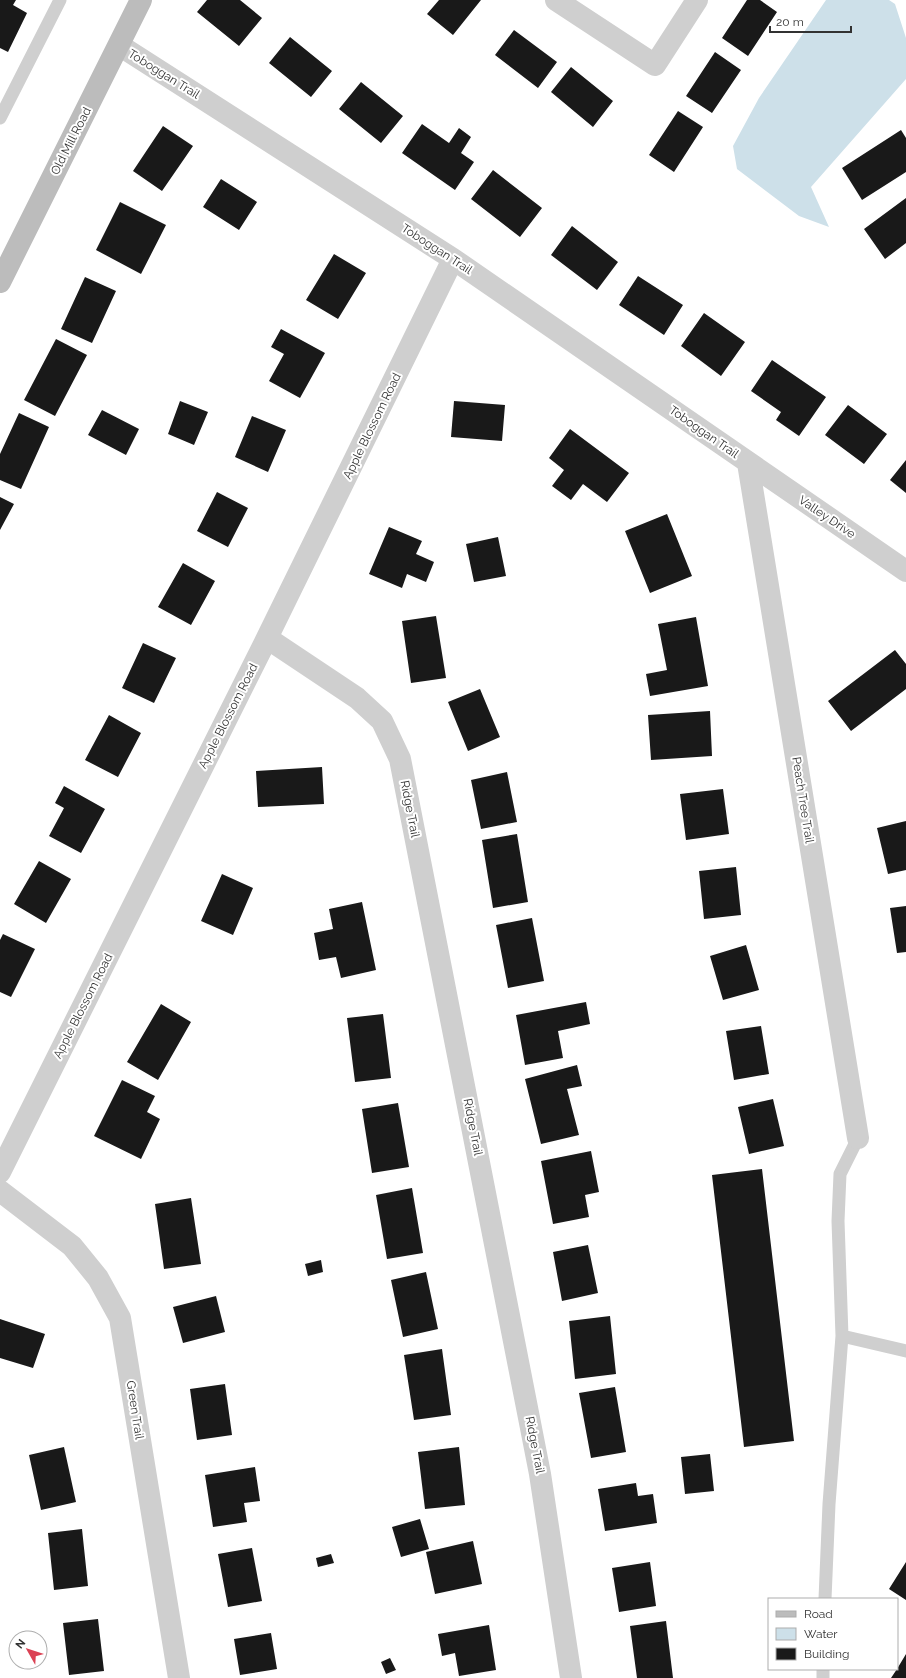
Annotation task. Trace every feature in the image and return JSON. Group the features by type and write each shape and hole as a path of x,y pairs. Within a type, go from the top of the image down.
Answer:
{"street":[{"name":"Old Mill Road","path":"0,282 141,0"},
{"path":"556,0 655,65 697,0"},
{"name":"Toboggan Trail","path":"118,45 453,259 748,463"},
{"name":"Apple Blossom Road","path":"0,1172 267,638 453,259"},
{"name":"Valley Drive","path":"748,463 906,571"},
{"name":"Peach Tree Trail","path":"748,463 858,1138"},
{"name":"Ridge Trail","path":"267,638 357,698 382,721 400,758 540,1474 571,1678"},
{"name":"Green Trail","path":"0,1191 72,1246 98,1278 120,1318 179,1678"}],"lane":[{"path":"0,118 60,0"},
{"path":"825,1598 829,1511 842,1336 838,1221 840,1174 858,1138"},
{"path":"842,1336 906,1351"}],"water":[{"path":"826,0 889,0 895,4 906,38 906,79 811,187 829,227 799,216 737,169 733,146 759,98"}],"building":[{"path":"0,0 16,0 13,5 27,13 8,52 0,48"},
{"path":"207,0 240,0 262,18 239,46 197,12"},
{"path":"439,0 481,0 453,35 427,14"},
{"path":"747,0 760,0 777,12 748,56 722,38"},
{"path":"514,30 557,62 538,88 495,55"},
{"path":"290,37 332,71 311,97 269,63"},
{"path":"715,52 741,70 712,113 686,96"},
{"path":"571,67 613,101 593,127 551,92"},
{"path":"361,82 403,116 381,143 339,109"},
{"path":"678,111 703,127 674,172 649,155"},
{"path":"422,124 449,143 459,128 471,137 461,153 474,162 455,190 402,153"},
{"path":"163,126 193,146 162,191 133,171"},
{"path":"901,130 906,138 906,172 862,200 842,168"},
{"path":"493,170 542,208 520,237 471,199"},
{"path":"221,179 257,202 239,230 203,207"},
{"path":"906,198 906,243 885,259 864,229"},
{"path":"120,202 166,225 141,274 96,250"},
{"path":"572,226 618,262 597,290 551,255"},
{"path":"334,254 366,273 338,319 306,300"},
{"path":"638,276 683,305 664,335 619,305"},
{"path":"85,277 116,291 92,343 61,329"},
{"path":"704,313 745,342 721,376 681,346"},
{"path":"281,329 325,353 300,398 269,381 284,354 271,347"},
{"path":"56,339 87,355 55,416 24,400"},
{"path":"772,360 826,397 799,436 776,420 781,412 751,391"},
{"path":"180,401 208,412 194,445 168,434"},
{"path":"454,401 505,405 502,441 451,437"},
{"path":"848,405 887,434 864,464 825,435"},
{"path":"102,410 139,429 126,455 88,435"},
{"path":"19,413 49,427 21,489 0,480 0,454"},
{"path":"252,416 286,430 268,472 235,457"},
{"path":"570,429 629,473 607,502 583,484 571,500 552,486 564,470 549,458"},
{"path":"906,460 906,493 890,480"},
{"path":"217,492 248,508 228,547 197,531"},
{"path":"0,497 14,504 0,530"},
{"path":"667,514 692,576 650,593 625,531"},
{"path":"389,527 422,541 416,554 434,562 426,582 407,574 402,588 369,574"},
{"path":"498,537 506,576 474,582 466,544"},
{"path":"183,563 215,581 191,625 158,607"},
{"path":"436,616 446,678 411,683 402,621"},
{"path":"696,617 708,686 650,696 646,674 667,670 658,624"},
{"path":"143,643 176,658 154,703 122,688"},
{"path":"895,650 906,664 906,689 851,731 828,701"},
{"path":"480,689 500,737 468,751 448,702"},
{"path":"710,711 712,756 651,760 648,715"},
{"path":"109,715 141,733 118,777 85,760"},
{"path":"322,767 324,804 258,807 256,771"},
{"path":"507,772 517,822 481,829 471,780"},
{"path":"64,786 105,809 81,853 49,836 64,808 55,803"},
{"path":"723,789 729,834 686,840 680,794"},
{"path":"906,821 906,870 888,874 877,828"},
{"path":"517,834 528,902 493,908 482,840"},
{"path":"39,861 71,879 46,923 14,904"},
{"path":"736,867 741,915 704,919 699,871"},
{"path":"222,874 253,888 233,935 201,921"},
{"path":"362,902 376,970 341,978 336,957 319,960 314,933 333,929 329,909"},
{"path":"906,906 906,952 897,953 890,908"},
{"path":"532,918 544,981 508,988 496,925"},
{"path":"3,934 35,949 11,997 0,992 0,940"},
{"path":"746,945 759,990 723,1000 710,956"},
{"path":"586,1002 590,1024 558,1031 563,1058 525,1065 516,1015"},
{"path":"161,1004 191,1022 158,1080 127,1062"},
{"path":"383,1014 391,1078 355,1082 347,1018"},
{"path":"761,1026 769,1074 734,1080 726,1031"},
{"path":"577,1065 582,1086 567,1089 579,1135 541,1144 525,1079"},
{"path":"122,1080 155,1096 147,1112 160,1119 141,1159 94,1136"},
{"path":"773,1099 784,1146 749,1154 738,1107"},
{"path":"398,1103 409,1167 372,1173 362,1109"},
{"path":"591,1151 599,1192 585,1195 589,1217 553,1224 541,1161"},
{"path":"762,1169 794,1441 744,1447 712,1175"},
{"path":"412,1188 423,1253 387,1259 376,1195"},
{"path":"191,1198 201,1264 164,1269 155,1204"},
{"path":"588,1245 598,1293 562,1301 553,1252"},
{"path":"321,1260 323,1272 308,1276 305,1264"},
{"path":"426,1272 438,1329 403,1337 391,1280"},
{"path":"216,1296 225,1332 183,1343 173,1307"},
{"path":"610,1316 616,1374 575,1379 569,1321"},
{"path":"0,1319 45,1334 33,1368 0,1358"},
{"path":"442,1349 451,1415 414,1420 404,1355"},
{"path":"225,1384 232,1435 197,1440 190,1389"},
{"path":"615,1387 626,1452 591,1458 579,1393"},
{"path":"64,1447 76,1502 41,1510 29,1455"},
{"path":"459,1447 465,1505 425,1509 418,1452"},
{"path":"710,1454 714,1491 685,1494 681,1457"},
{"path":"255,1467 260,1501 244,1503 247,1522 213,1527 205,1475"},
{"path":"636,1483 638,1496 653,1494 657,1523 605,1531 598,1489"},
{"path":"420,1519 429,1549 401,1557 392,1527"},
{"path":"82,1529 88,1586 54,1590 48,1533"},
{"path":"473,1541 482,1584 435,1594 426,1552"},
{"path":"252,1548 262,1601 228,1607 218,1554"},
{"path":"331,1554 334,1563 318,1567 316,1558"},
{"path":"650,1562 656,1606 619,1612 612,1568"},
{"path":"906,1562 906,1600 889,1589"},
{"path":"98,1619 104,1671 69,1675 63,1623"},
{"path":"666,1621 673,1678 637,1678 630,1626"},
{"path":"489,1625 496,1670 459,1676 455,1653 442,1656 438,1634"},
{"path":"271,1633 277,1669 240,1675 234,1639"},
{"path":"906,1654 906,1678 891,1678 896,1670 898,1670"},
{"path":"390,1658 396,1670 386,1674 381,1662"}]}
